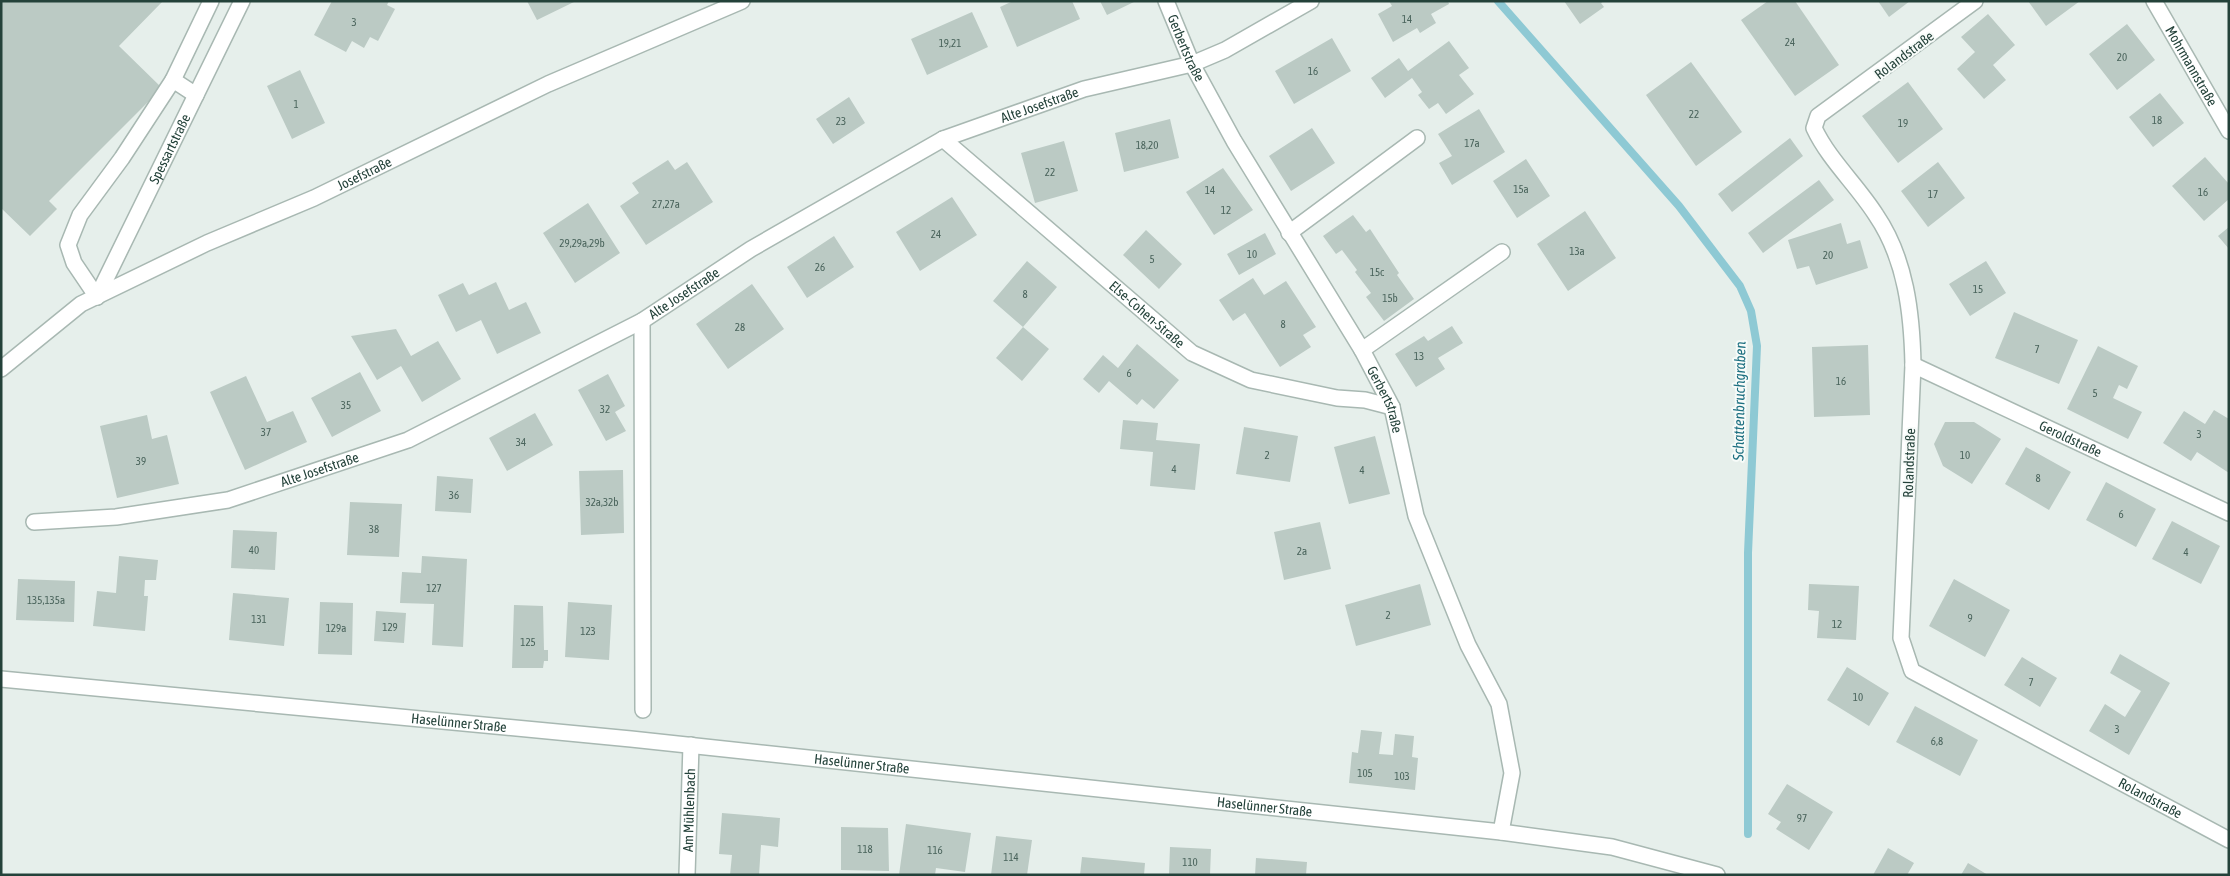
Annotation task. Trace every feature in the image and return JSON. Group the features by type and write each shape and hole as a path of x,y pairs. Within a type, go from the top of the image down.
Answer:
{"street":[{"path":"97,297 74,263 68,245 80,215 122,158 172,80 211,1"},
{"name":"Josefstraße","path":"1,369 81,304 207,243 323,194 707,8 742,1"},
{"name":"Gerbertstraße","path":"1166,1 1192,64 1234,141 1362,350 1392,407 1416,516 1468,645 1499,704 1512,773 1501,832"},
{"name":"Alte Josefstraße","path":"34,522 116,517 228,500 408,440 642,321 751,249 943,139 1084,89 1192,64 1225,50 1311,1"},
{"name":"Rolandstraße","path":"1975,1 1818,116 1814,128 1821,143 1877,215 1898,255 1912,323 1913,365 1901,638 1912,671 2229,840"},
{"name":"Mohrmannstraße","path":"2154,1 2229,131"},
{"name":"Spessartstraße","path":"97,297 196,95 239,2"},
{"path":"172,80 196,95"},
{"path":"1289,233 1417,138"},
{"name":"Else-Cohen-Straße","path":"943,139 1192,353 1251,380 1337,398 1365,400 1392,407"},
{"path":"1362,350 1502,252"},
{"path":"642,321 642,710"},
{"name":"Geroldstraße","path":"1913,365 2229,513"},
{"name":"Haselünner Straße","path":"4,677 692,745 1501,832 1612,847 1717,875"},
{"name":"Am Mühlenbach","path":"687,875 692,745"}],"building":[{"path":"1,1 163,1 119,46 162,88 49,201 57,209 30,236 1,208"},
{"path":"332,1 389,1 387,5 395,9 378,41 370,37 364,48 352,41 346,52 314,35"},
{"path":"527,1 576,1 537,20"},
{"path":"1013,1 1072,1 1080,19 1017,47 1000,7"},
{"path":"1100,1 1136,1 1107,15"},
{"path":"1389,1 1448,1 1449,4 1431,14 1436,23 1420,33 1417,28 1393,42 1378,14 1392,6"},
{"path":"1564,1 1604,1 1601,3 1604,7 1580,24"},
{"path":"1768,1 1795,1 1839,65 1795,96 1741,20"},
{"path":"1878,1 1910,1 1889,17"},
{"path":"2028,1 2080,1 2046,26"},
{"path":"972,12 988,47 927,75 911,39"},
{"path":"1988,14 2015,45 1993,65 2006,80 1984,99 1957,69 1975,52 1961,37"},
{"path":"2127,24 2155,60 2117,90 2089,54"},
{"path":"1332,38 1351,71 1294,104 1275,71"},
{"path":"1449,41 1469,68 1459,75 1474,94 1446,114 1438,103 1429,109 1418,95 1422,92 1412,78 1385,98 1371,78 1399,58 1408,71"},
{"path":"1691,62 1742,132 1696,166 1646,95"},
{"path":"300,70 325,123 292,139 267,86"},
{"path":"1908,82 1943,129 1898,163 1862,116"},
{"path":"2160,93 2184,123 2153,147 2129,117"},
{"path":"849,97 865,123 833,144 816,119"},
{"path":"1479,109 1505,152 1452,185 1439,163 1452,156 1438,134"},
{"path":"1170,119 1179,158 1124,172 1115,133"},
{"path":"1312,128 1335,163 1291,191 1269,156"},
{"path":"1790,138 1803,156 1732,212 1718,194"},
{"path":"1064,141 1078,191 1035,203 1021,153"},
{"path":"2205,157 2229,184 2229,199 2204,221 2172,186"},
{"path":"1526,159 1550,196 1517,218 1493,181"},
{"path":"668,160 675,170 687,162 713,202 646,245 620,206 639,193 632,183"},
{"path":"1938,162 1965,198 1928,227 1901,191"},
{"path":"1223,168 1253,210 1214,235 1186,192"},
{"path":"1819,180 1834,200 1763,253 1748,233"},
{"path":"952,197 977,235 920,271 896,232"},
{"path":"588,203 620,253 575,283 543,233"},
{"path":"1585,211 1616,258 1568,291 1537,244"},
{"path":"1353,215 1366,232 1370,229 1399,273 1397,275 1414,299 1384,321 1366,297 1371,293 1355,272 1357,270 1342,250 1336,254 1323,236"},
{"path":"1841,223 1847,244 1860,240 1868,268 1816,285 1809,266 1797,269 1788,240"},
{"path":"2229,227 2229,249 2218,236"},
{"path":"1146,230 1182,264 1159,289 1123,255"},
{"path":"1265,233 1276,254 1239,275 1227,254"},
{"path":"834,236 854,267 807,298 787,267"},
{"path":"1027,261 1057,287 1023,327 993,301"},
{"path":"1986,261 2006,293 1970,316 1949,284"},
{"path":"1253,278 1264,295 1286,281 1316,327 1303,335 1311,347 1280,367 1245,313 1233,321 1219,300"},
{"path":"496,282 509,310 526,302 541,333 497,354 481,320 456,332 438,295 463,283 469,295"},
{"path":"752,284 784,329 728,369 696,324"},
{"path":"2014,312 2078,340 2059,384 1995,358"},
{"path":"1452,326 1463,343 1438,358 1445,369 1416,387 1395,354 1424,336 1428,341"},
{"path":"1023,327 1049,349 1022,381 996,358"},
{"path":"396,329 411,356 438,341 461,379 422,402 401,366 377,380 351,336"},
{"path":"1137,344 1179,380 1154,409 1142,399 1137,405 1109,381 1099,393 1083,379 1103,355 1118,368"},
{"path":"1868,345 1870,415 1814,417 1812,347"},
{"path":"2098,346 2138,366 2127,389 2119,385 2113,398 2142,412 2128,439 2067,409"},
{"path":"360,372 381,411 332,437 311,398"},
{"path":"608,374 625,406 615,412 626,431 606,441 578,390"},
{"path":"246,376 267,422 293,411 307,442 245,470 210,392"},
{"path":"2214,410 2229,419 2229,473 2197,452 2191,461 2163,443 2184,411 2205,424"},
{"path":"535,413 553,445 507,471 489,438"},
{"path":"147,415 152,439 167,435 179,484 117,498 100,426"},
{"path":"1123,420 1158,423 1156,440 1200,444 1195,490 1150,486 1153,452 1120,449"},
{"path":"1945,422 1974,422 2001,439 1972,484 1943,466 1934,444"},
{"path":"1244,427 1298,436 1290,482 1236,474"},
{"path":"1375,436 1390,494 1349,504 1334,447"},
{"path":"2026,447 2071,472 2049,510 2005,484"},
{"path":"623,470 624,533 581,535 579,471"},
{"path":"437,476 473,479 471,513 435,511"},
{"path":"2106,482 2156,509 2136,547 2086,520"},
{"path":"350,502 402,504 399,557 347,555"},
{"path":"2172,521 2220,546 2201,584 2152,559"},
{"path":"1320,522 1331,569 1284,580 1274,532"},
{"path":"233,530 277,532 275,570 231,568"},
{"path":"119,556 158,560 156,580 145,580 144,596 148,596 145,631 93,626 97,591 116,593"},
{"path":"422,556 467,559 463,647 432,645 434,604 400,603 402,572 421,573"},
{"path":"18,579 75,581 74,622 16,620"},
{"path":"1954,579 2010,610 1985,657 1929,626"},
{"path":"1420,584 1431,625 1356,646 1345,605"},
{"path":"1809,584 1859,586 1856,640 1817,638 1819,611 1808,610"},
{"path":"233,593 289,598 284,646 229,640"},
{"path":"320,602 353,603 352,655 318,654"},
{"path":"568,602 612,605 609,660 565,657"},
{"path":"514,605 543,606 544,650 548,650 548,661 544,661 543,668 512,668"},
{"path":"376,611 406,613 404,643 374,641"},
{"path":"2120,654 2170,683 2129,755 2089,731 2105,704 2125,717 2141,691 2110,673"},
{"path":"2022,657 2057,678 2040,707 2004,685"},
{"path":"1847,667 1889,693 1869,726 1827,700"},
{"path":"1915,706 1978,740 1960,776 1896,742"},
{"path":"1361,730 1382,732 1379,754 1393,755 1395,734 1414,736 1412,757 1418,758 1415,790 1349,783 1352,752 1358,753"},
{"path":"1787,784 1833,812 1809,850 1776,829 1781,822 1768,814"},
{"path":"722,813 780,818 778,847 761,845 759,875 730,875 732,855 719,854"},
{"path":"906,824 971,833 965,872 936,868 935,875 899,875"},
{"path":"841,827 888,828 889,871 841,870"},
{"path":"996,836 1032,840 1027,875 991,875"},
{"path":"1170,847 1211,849 1210,875 1169,875"},
{"path":"1888,848 1914,863 1907,875 1873,875"},
{"path":"1082,857 1145,863 1144,875 1080,875"},
{"path":"1256,858 1307,862 1306,875 1255,875"},
{"path":"1968,863 1988,875 1961,875"}],"waterway":[{"name":"Schattenbruchgraben","path":"1498,1 1679,206 1740,286 1751,311 1757,346 1748,553 1748,834"}]}
